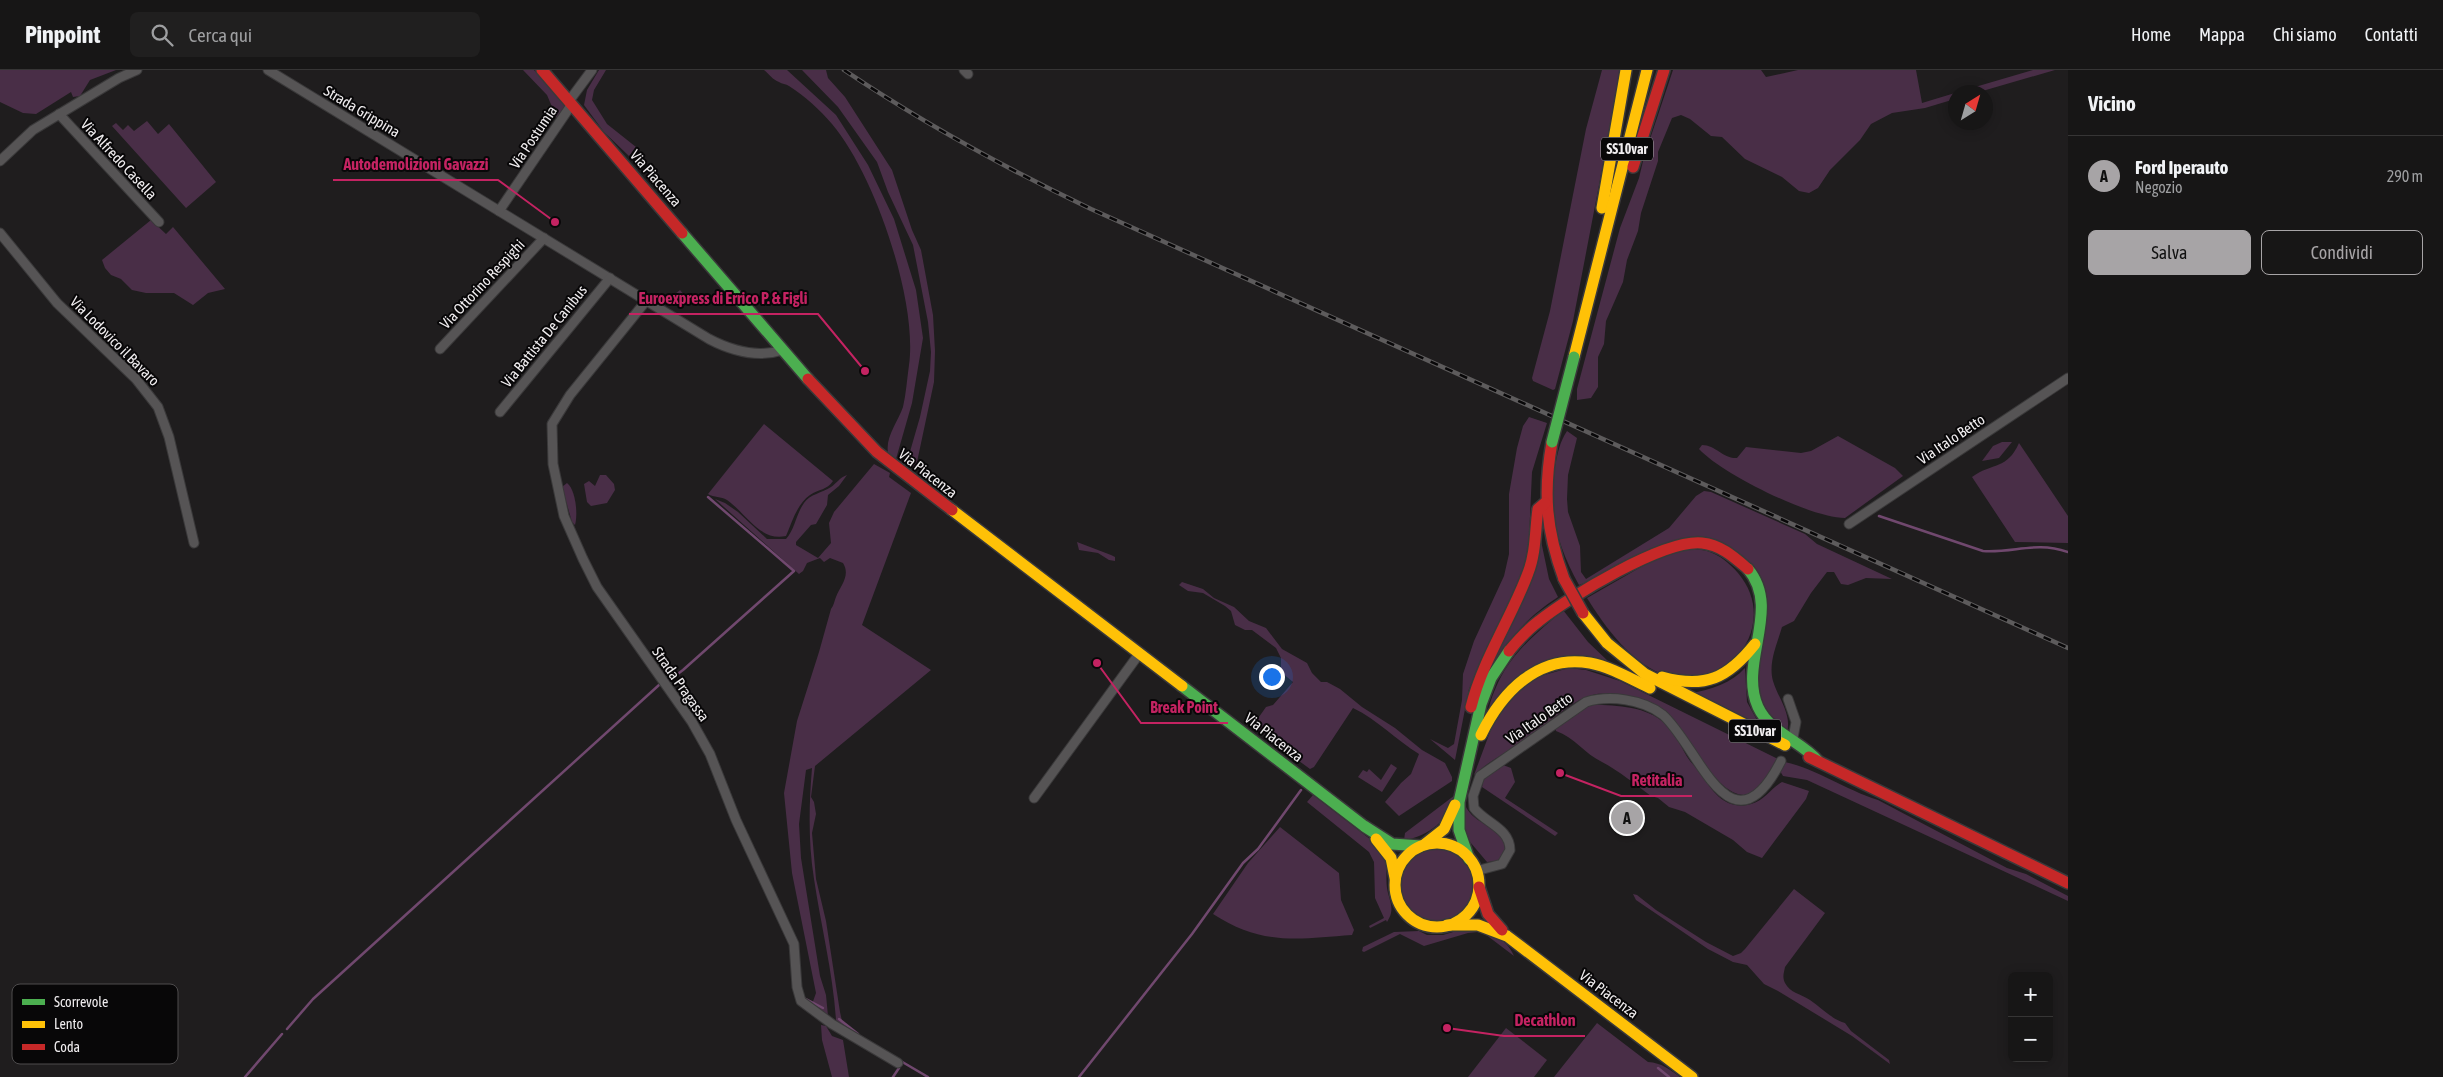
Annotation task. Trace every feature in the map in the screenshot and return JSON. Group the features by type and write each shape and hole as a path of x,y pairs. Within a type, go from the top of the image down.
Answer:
{"main road":[{"name":"Via Piacenza","path":"542,70 844,420 877,452 1364,826 1392,844 1423,845"},
{"path":"1626,70 1600,219 1607,229 1617,217 1664,70"},
{"name":"SS10var","path":"1647,70 1545,475 1545,503 1548,527 1564,579 1583,613 1607,643 1645,674 1693,700 2068,883"},
{"path":"1507,936 1488,914 1478,886 1476,871 1469,859 1459,830 1462,764 1477,680 1486,657 1528,573 1534,551 1538,509 1545,503"},
{"path":"1507,936 1483,924 1473,922 1429,925 1411,917 1398,901 1395,880 1403,859 1444,829 1460,791 1468,765 1481,703 1489,684 1506,654 1522,634 1556,608 1662,548 1686,542 1722,548 1750,572 1762,602 1762,616 1750,670 1758,707 1773,728 1786,738 1810,750 1818,761"},
{"path":"1607,643 1620,648 1661,677 1690,683 1702,683 1728,672 1757,641"},
{"path":"1468,765 1485,725 1503,696 1523,677 1549,665 1588,663 1618,672 1677,700 1693,700"},
{"name":"Via Piacenza","path":"1364,826 1386,850 1392,862 1395,880"},
{"path":"1423,845 1437,843 1449,845 1460,850 1469,859"},
{"path":"1446,925 1460,919 1471,908 1478,886"},
{"name":"Via Piacenza","path":"1507,936 1692,1077"}],"street":[{"path":"0,161 33,130 118,78 137,70"},
{"name":"Strada Grippina","path":"268,70 726,348 760,353 784,350"},
{"name":"Via Postumia","path":"499,210 592,70"},
{"name":"Via Alfredo Casella","path":"59,114 159,222"},
{"name":"Via Lodovico il Bavaro","path":"0,233 57,303 136,379 155,402 169,437 194,543"},
{"name":"Via Ottorino Respighi","path":"440,349 544,238"},
{"name":"Via Battista De Canibus","path":"500,412 610,278"},
{"name":"Strada Pragassa","path":"646,300 570,395 552,424 553,464 564,516 598,587 692,722 710,754 739,828 794,944 797,987 802,1001 832,1024 898,1062"},
{"name":"Via Italo Betto","path":"1848,524 2068,378"},
{"path":"1034,798 1139,654"},
{"name":"Via Italo Betto","path":"1476,871 1502,864 1510,850 1508,838 1474,808 1473,796 1480,776 1586,702 1606,698 1619,699 1653,709 1676,730 1709,780 1730,798 1741,800 1759,794 1767,786 1781,761"},
{"path":"1788,699 1796,717 1797,726 1792,738"}],"shaded area":[{"path":"0,70 116,70 90,80 80,96 73,97 71,92 36,114 23,113 0,102"},
{"path":"523,70 534,70 562,101 567,110 558,121 547,95"},
{"path":"599,70 606,70 594,90 592,100 607,124 636,147 629,156 604,132 584,105 587,90"},
{"path":"764,70 787,70 836,115 868,165 894,219 916,290 923,338 912,403 896,459 889,456 888,444 889,437 903,407 909,365 910,338 907,307 890,239 863,173 848,146 832,124 801,94 788,85 775,80"},
{"path":"802,70 826,70 828,78 845,97 892,170 912,230 921,250 933,315 934,382 917,462 914,467 908,465 907,462 920,417 930,371 931,352 928,322 913,245 888,192 877,162 838,107"},
{"path":"1602,70 1621,70 1573,321 1555,389 1553,390 1533,381 1532,378 1550,311 1586,129"},
{"path":"1673,70 1761,70 1766,77 1798,70 1916,70 1922,103 1948,95 1948,101 1925,108 1892,113 1871,124 1860,140 1830,170 1818,188 1809,193 1799,191 1782,177 1745,159 1722,137 1711,136 1690,119 1681,115 1672,118 1658,152 1658,161 1641,213 1638,231 1627,260 1623,282 1606,321 1604,344 1598,357 1598,387 1591,398 1577,400 1577,389 1620,228 1639,178 1644,157"},
{"path":"2033,70 2055,70 1993,88 1993,85 1982,85"},
{"path":"147,121 158,134 169,124 216,182 186,208 112,126 116,123 123,130 128,125 134,131"},
{"path":"151,220 166,234 173,227 225,289 208,293 193,305 174,293 146,293 132,290 121,279 111,275 105,268 102,260"},
{"path":"680,290 689,301 681,308 670,298"},
{"path":"1529,417 1547,423 1532,472 1528,561 1469,689 1455,760 1430,739 1448,748 1454,744 1462,700 1463,674 1474,641 1504,576 1509,554 1509,494 1517,448 1523,426"},
{"path":"764,424 833,481 825,488 805,499 795,514 786,536 768,535 761,531 727,500 708,494"},
{"path":"1567,431 1577,438 1568,475 1568,512 1580,546 1581,572 1586,579 1669,528 1696,496 1704,491 1711,492 1805,534 1817,544 1892,579 1866,578 1848,585 1841,584 1834,572 1827,572 1811,593 1794,621 1782,627 1774,654 1772,674 1775,687 1788,719 1787,732 1766,713 1758,686 1766,596 1709,538 1579,585 1560,543 1552,499 1558,453"},
{"path":"1838,436 1895,468 1903,476 1845,518 1811,511 1768,493 1727,470 1699,449 1702,445 1711,447 1732,458 1737,458 1746,447 1801,453 1811,451"},
{"path":"2002,442 2012,442 1999,458 1982,461 1993,446"},
{"path":"2019,443 2068,516 2068,543 2015,542 1972,477 2010,458"},
{"path":"874,464 890,473 889,477 911,493 862,625 931,670 815,766 811,797 816,814 812,833 816,879 826,921 840,1012 842,1021 848,1028 845,1028 836,1020 830,967 812,865 810,796 812,768 806,770 799,824 801,858 820,976 826,995 828,1016 811,1007 816,993 792,873 784,793 797,721 831,609 844,581 846,572 843,563 830,558 824,562 820,558 807,563 799,574 715,499 738,512 767,539 786,539 801,507 807,500 831,487 847,475 839,486 828,495 827,505 816,524 811,525 796,542 796,545 818,558 831,543 829,523 834,512"},
{"path":"600,475 606,475 614,484 615,490 607,503 591,506 587,502 584,484 589,481 595,486"},
{"path":"567,483 570,486 576,503 575,525 572,522 562,487"},
{"path":"1540,536 1549,579 1558,597 1521,627 1504,649 1479,690"},
{"path":"1077,542 1115,557 1115,561 1109,560 1098,553 1079,550"},
{"path":"1681,549 1707,551 1728,563 1738,573 1750,593 1754,613 1751,632 1742,650 1728,664 1711,674 1690,679 1668,676 1643,664 1611,633 1587,598 1660,556"},
{"path":"1182,582 1203,589 1214,598 1234,607 1249,621 1266,628 1282,649 1307,663 1312,673 1321,682 1327,682 1340,689 1362,707 1395,728 1422,750 1445,763 1452,781 1399,816 1385,802 1411,774 1419,754 1362,713 1353,708 1314,767 1310,769 1265,736 1264,732 1258,731 1254,724 1266,707 1273,705 1293,682 1281,672 1281,658 1276,648 1252,630 1245,630 1235,625 1231,611 1225,606 1203,593 1188,591 1179,585"},
{"path":"1563,610 1588,642 1610,663 1572,656 1489,707 1495,690 1509,663 1528,642"},
{"path":"1569,668 1586,670 1620,681 1778,759 1759,788 1746,795 1734,792 1721,783 1708,770 1669,715 1655,707 1635,700 1613,695 1597,694 1579,700 1530,737 1494,759 1474,775 1497,713 1530,679"},
{"path":"1745,668 1747,702 1758,722 1756,723 1691,693 1720,685 1734,678"},
{"path":"1590,704 1636,709 1662,721 1675,735 1690,761 1702,774 1711,789 1728,803 1742,806 1751,804 1763,798 1782,782 1809,791 1806,799 1762,858 1747,852 1733,840 1685,812 1669,807 1658,798 1651,796 1621,774 1590,755 1568,737 1556,731 1555,728"},
{"path":"1785,762 1809,769 1854,791 1878,800 2007,868 2026,874 2068,896 2068,901 1807,780 1783,776 1780,771"},
{"path":"1391,764 1397,768 1382,792 1358,777 1363,770 1367,772 1369,769 1381,780"},
{"path":"1503,765 1511,768 1515,782 1505,798 1558,833 1555,836 1482,787 1484,777"},
{"path":"1313,795 1375,843 1380,849 1386,864 1387,888 1391,905 1391,913 1387,922 1386,920 1370,928 1369,926 1384,918 1375,898 1374,862 1369,852 1307,802"},
{"path":"1455,795 1448,812 1437,825 1422,835 1404,840 1405,833"},
{"path":"1465,805 1469,812 1500,835 1505,849 1498,861 1487,862 1465,836"},
{"path":"1280,827 1339,873 1341,900 1354,930 1352,935 1297,939 1264,936 1231,924 1213,914 1248,863"},
{"path":"1437,847 1451,850 1464,858 1472,871 1475,885 1472,899 1464,912 1451,920 1437,923 1423,920 1410,912 1402,899 1399,885 1402,871 1410,858 1423,850"},
{"path":"1794,889 1825,913 1785,967 1783,977 1785,983 1793,991 1810,1000 1835,1019 1845,1023 1851,1031 1889,1060 1890,1064 1852,1036 1764,984 1747,965 1733,962 1708,949 1636,900 1633,894 1706,942 1733,956 1745,949"},
{"path":"1470,927 1502,940 1514,956 1485,934 1478,932 1468,933 1424,946 1400,934 1364,952 1362,951 1363,947 1394,932 1419,931 1427,935 1443,935"},
{"path":"1597,1023 1648,1062 1661,1065 1680,1077 1554,1077"},
{"path":"821,1025 826,1026 832,1036 843,1040 849,1077 832,1077 822,1040"},
{"path":"1506,1028 1547,1060 1534,1077 1468,1077"}],"waterway":[{"path":"667,682 794,571 708,497"},
{"path":"1879,516 1983,551 2045,547 2068,552"},
{"path":"287,1029 313,999 659,685"},
{"path":"1079,1077 1192,934 1243,863 1258,849 1301,790"},
{"path":"802,997 823,1008"},
{"path":"839,1019 858,1034"},
{"path":"245,1077 282,1034"},
{"path":"899,1060 928,1077"},
{"path":"893,1077 899,1068"},
{"path":"1658,1068 1669,1077"}],"railway":[{"path":"844,70 965,144 1091,209 2068,648"}],"traffic: fast":[{"path":"682,233 808,379"},
{"path":"1552,442 1574,357"},
{"path":"1748,569 1757,585 1761,601 1761,619 1753,672 1753,690 1758,707 1770,724 1818,761"},
{"path":"1469,859 1459,830 1459,802 1481,704 1491,678 1509,651"},
{"path":"1182,686 1364,826 1392,844 1421,846"}],"traffic: slow":[{"path":"1602,208 1626,70"},
{"path":"1574,357 1647,70"},
{"path":"952,510 1182,686"},
{"path":"1583,613 1607,643 1645,674 1785,745"},
{"path":"1662,677 1691,682 1715,678 1735,665 1755,644"},
{"path":"1481,735 1500,704 1511,691 1538,670 1554,664 1571,662 1590,663 1606,667 1650,688"},
{"path":"1425,844 1444,829 1455,805"},
{"path":"1376,839 1391,858 1395,878"},
{"path":"1437,843 1460,850 1472,862 1479,885 1472,908 1460,920 1437,927 1414,920 1402,908 1395,885 1402,862 1414,850 1437,843"},
{"path":"1447,925 1478,925 1507,936 1692,1077"}],"traffic: jam":[{"path":"542,70 682,233"},
{"path":"1633,167 1664,70"},
{"path":"808,379 877,452 952,510"},
{"path":"1552,442 1547,495 1548,511 1553,544 1564,579"},
{"path":"1471,707 1483,672 1514,607 1531,565 1538,509 1545,503"},
{"path":"1509,651 1535,624 1572,598 1618,572 1665,550 1685,544 1709,544 1727,552 1748,569"},
{"path":"1564,579 1583,613"},
{"path":"1809,757 2068,883"},
{"path":"1479,887 1488,914 1502,930"}],"place":[{"name":"Autodemolizioni Gavazzi","path":"555,222"},
{"name":"Euroexpress di Errico P. & Figli","path":"865,371"},
{"name":"Break Point","path":"1097,663"},
{"name":"Retitalia","path":"1560,773"},
{"name":"Ford Iperauto","path":"1627,818"},
{"name":"Decathlon","path":"1447,1028"}]}
